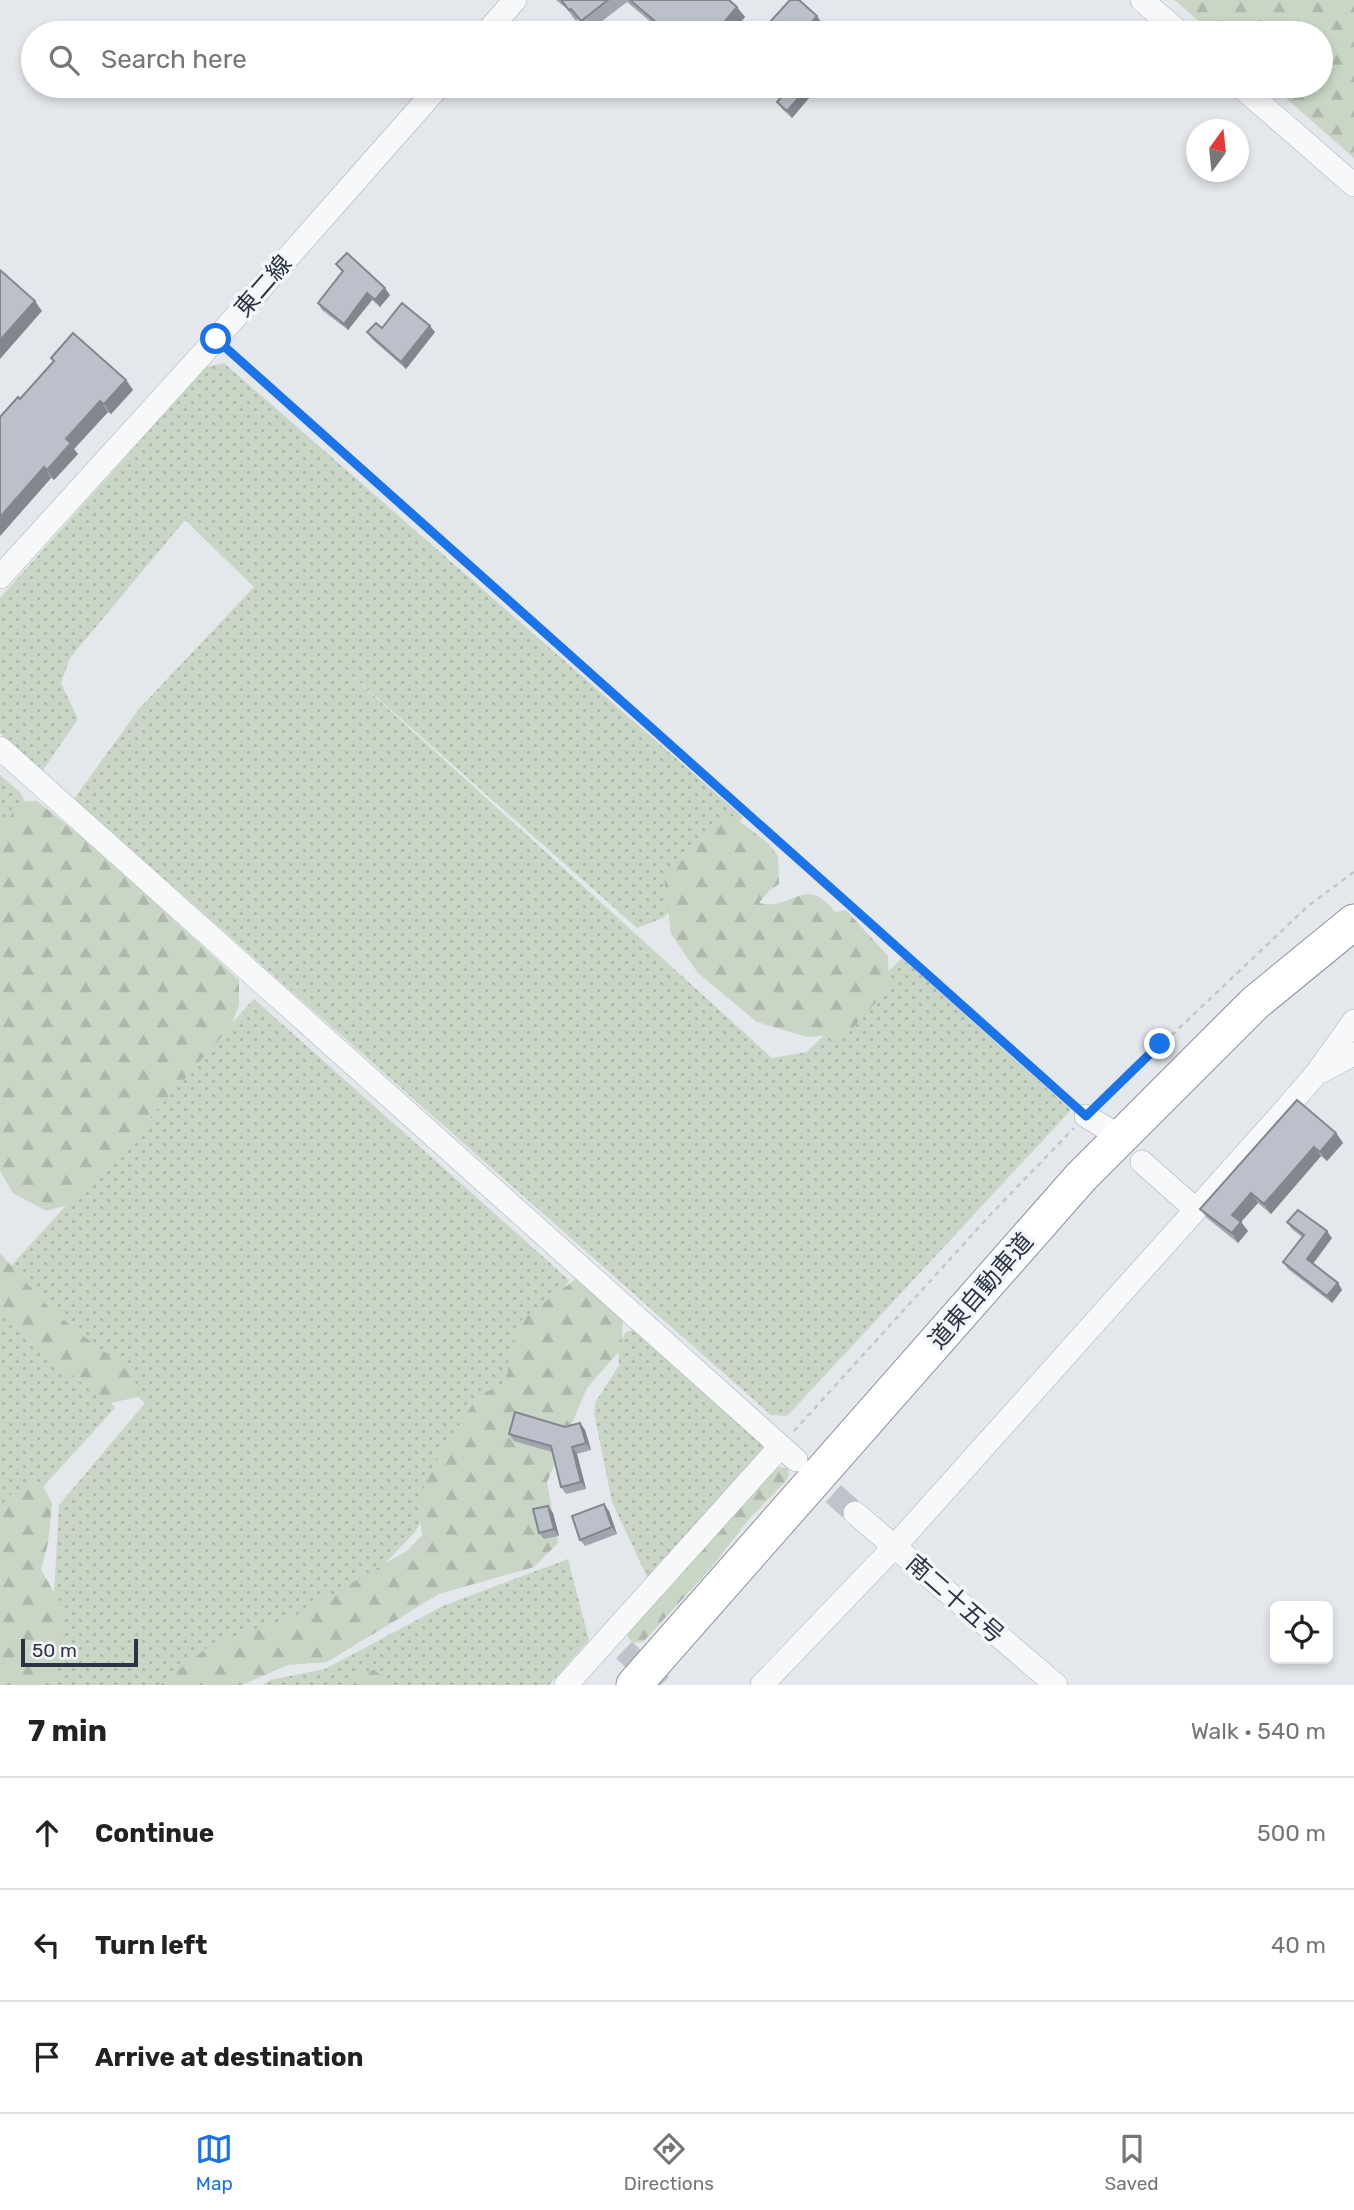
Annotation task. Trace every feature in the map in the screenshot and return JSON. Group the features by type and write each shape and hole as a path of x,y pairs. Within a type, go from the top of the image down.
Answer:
{"highway":[{"name":"道東自動車道","path":"634,1685 1081,1177 1255,1003 1354,922"}],"street":[{"path":"497,21 515,0"},
{"path":"1142,0 1166,21"},
{"name":"東二線","path":"0,577 216,339 428,98"},
{"path":"1254,98 1354,186"},
{"path":"0,748 788,1454 617,1643 566,1685"},
{"path":"762,1685 895,1546 1316,1074 1354,1021"},
{"path":"1316,1074 1354,1054"},
{"path":"1086,1116 1106,1128"},
{"path":"1142,1162 1195,1209"},
{"name":"南二十五号","path":"855,1513 1056,1685"}],"path":[{"path":"216,339 1086,1116"},
{"path":"788,1454 991,1214 1086,1116 1298,915 1354,872"}],"green space":[{"path":"1175,0 1354,0 1354,158 1286,98 1333,98 1333,21 1199,21"},
{"path":"224,363 743,817 694,877 681,900 663,918 637,928 329,655 772,1058 807,1052 902,958 1071,1110 787,1416 771,1415 74,799 139,709 254,587 185,520 70,658 61,683 78,719 43,770 0,733 0,598 206,367"},
{"path":"0,775 20,792 28,807 0,842"},
{"path":"37,801 97,849 239,980 239,1005 231,1026 75,1203 46,1211 13,1193 0,1171 0,832 20,802"},
{"path":"733,816 768,843 778,856 779,884 759,903 780,903 798,896 815,895 835,912 846,910 888,956 889,987 848,1034 807,1037 757,1022 698,973 671,934 664,877 719,820"},
{"path":"254,999 569,1280 415,1532 329,1622 174,1685 49,1685 59,1505 145,1403 0,1278"},
{"path":"0,1253 46,1305 126,1367 140,1390 138,1397 106,1404 0,1312"},
{"path":"577,1278 623,1320 621,1349 587,1388 547,1482 558,1543 534,1567 439,1594 327,1662 288,1665 242,1685 159,1685 212,1644 287,1621 408,1550 422,1535 418,1499 435,1463 478,1396 507,1382 509,1351 521,1320"},
{"path":"0,1304 104,1393 115,1408 0,1534"},
{"path":"641,1328 758,1435 763,1447 756,1459 648,1579 612,1502 594,1413 595,1403 619,1365 618,1346 626,1332"},
{"path":"788,1468 789,1476 785,1482 750,1518 711,1568 643,1642 634,1643 628,1638 628,1630 771,1469"},
{"path":"35,1482 43,1485 52,1504 48,1543 41,1570 65,1611 56,1676 53,1685 0,1685 0,1507 15,1490"},
{"path":"568,1559 589,1640 549,1685 262,1685 270,1680 325,1669 445,1605"},
{"path":"374,1670 391,1685 346,1685 353,1676"}],"building":[{"path":"561,0 608,0 581,21"},
{"path":"630,0 729,0 737,7 725,21 655,21"},
{"path":"790,0 799,0 817,16 813,21 771,21"},
{"path":"780,98 798,98 787,111 777,102"},
{"path":"347,253 385,288 375,300 367,293 344,324 318,303 343,271 336,264"},
{"path":"0,270 35,301 0,340"},
{"path":"402,303 430,326 401,362 367,332 376,323 382,328"},
{"path":"73,333 126,380 104,404 100,401 66,439 71,443 47,470 44,467 0,517 0,417 54,361 51,358"},
{"path":"1297,1100 1336,1133 1320,1152 1314,1147 1264,1204 1251,1193 1232,1215 1241,1222 1232,1233 1200,1209"},
{"path":"1298,1210 1327,1231 1307,1259 1338,1283 1327,1296 1283,1262 1304,1235 1287,1222"},
{"path":"515,1412 565,1427 580,1423 586,1443 572,1447 581,1482 561,1487 551,1446 509,1434"},
{"path":"604,1504 612,1527 580,1540 572,1516"},
{"path":"548,1506 554,1529 539,1533 533,1509"}],"tunnel":[{"path":"808,1471 855,1513"},
{"path":"624,1650 661,1685"}],"route":[{"path":"216,339 1086,1116 1160,1044"}]}
